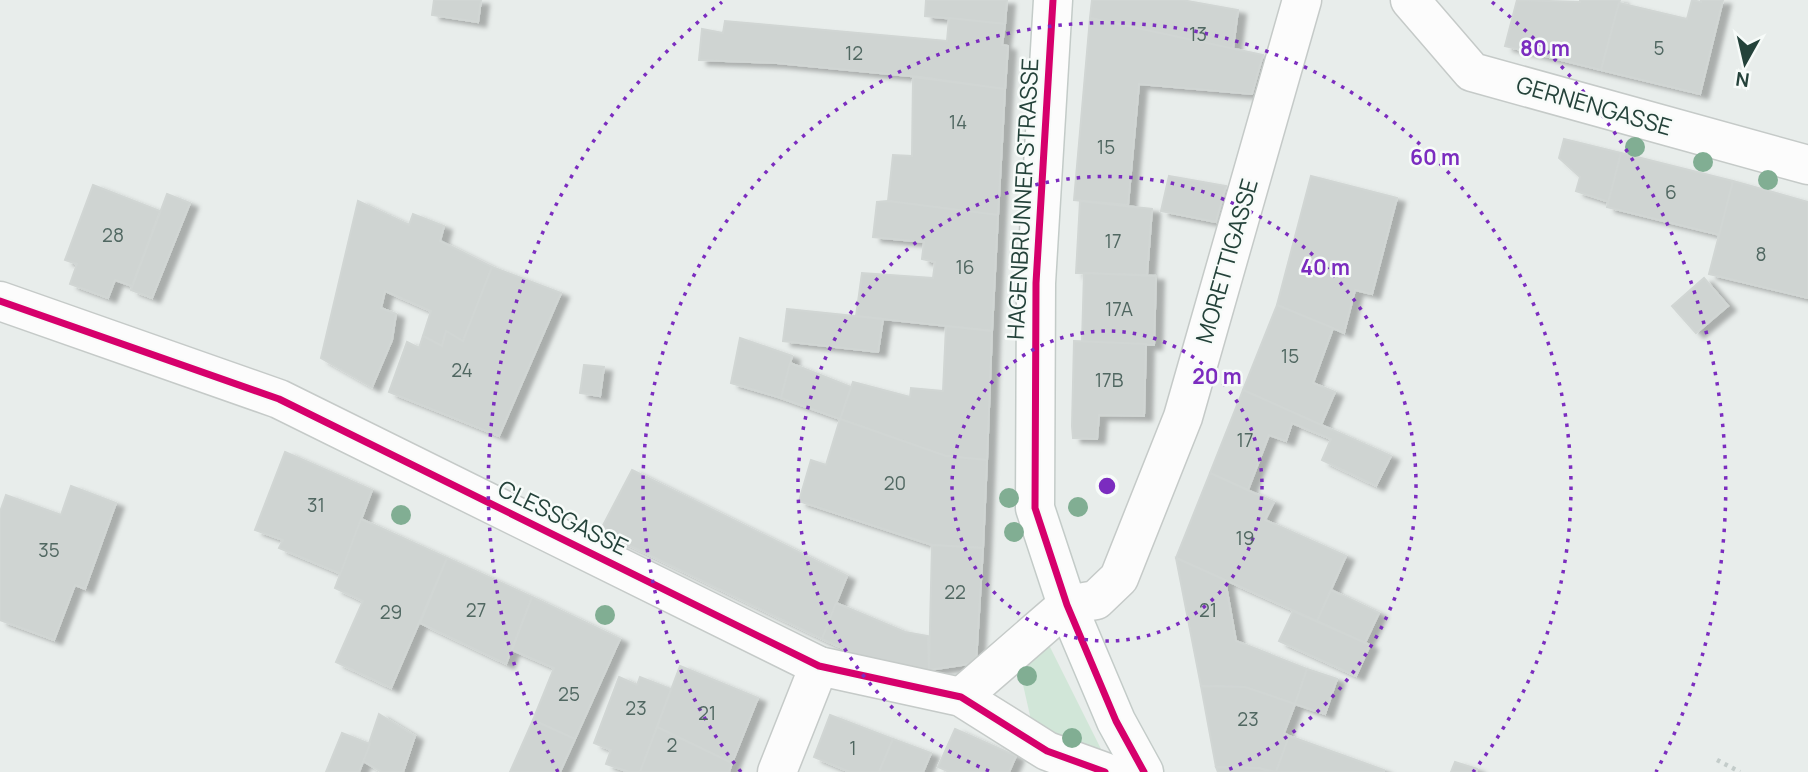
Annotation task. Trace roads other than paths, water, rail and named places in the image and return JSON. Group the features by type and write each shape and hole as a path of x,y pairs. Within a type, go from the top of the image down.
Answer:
{"street":[{"name":"HAGENBRUNNER STRASSE","path":"1053,0 1036,283 1035,508 1067,605 1116,721 1144,772"},
{"name":"MORETTIGASSE","path":"1067,605 1096,600 1119,578 1183,417 1302,0"},
{"name":"GERNENGASSE","path":"1410,0 1472,72 1808,165"},
{"name":"CLESSGASSE","path":"0,301 279,399 819,666 961,697 1047,751 1105,772"},
{"path":"961,697 1067,605"},
{"path":"777,772 819,666"}]}
